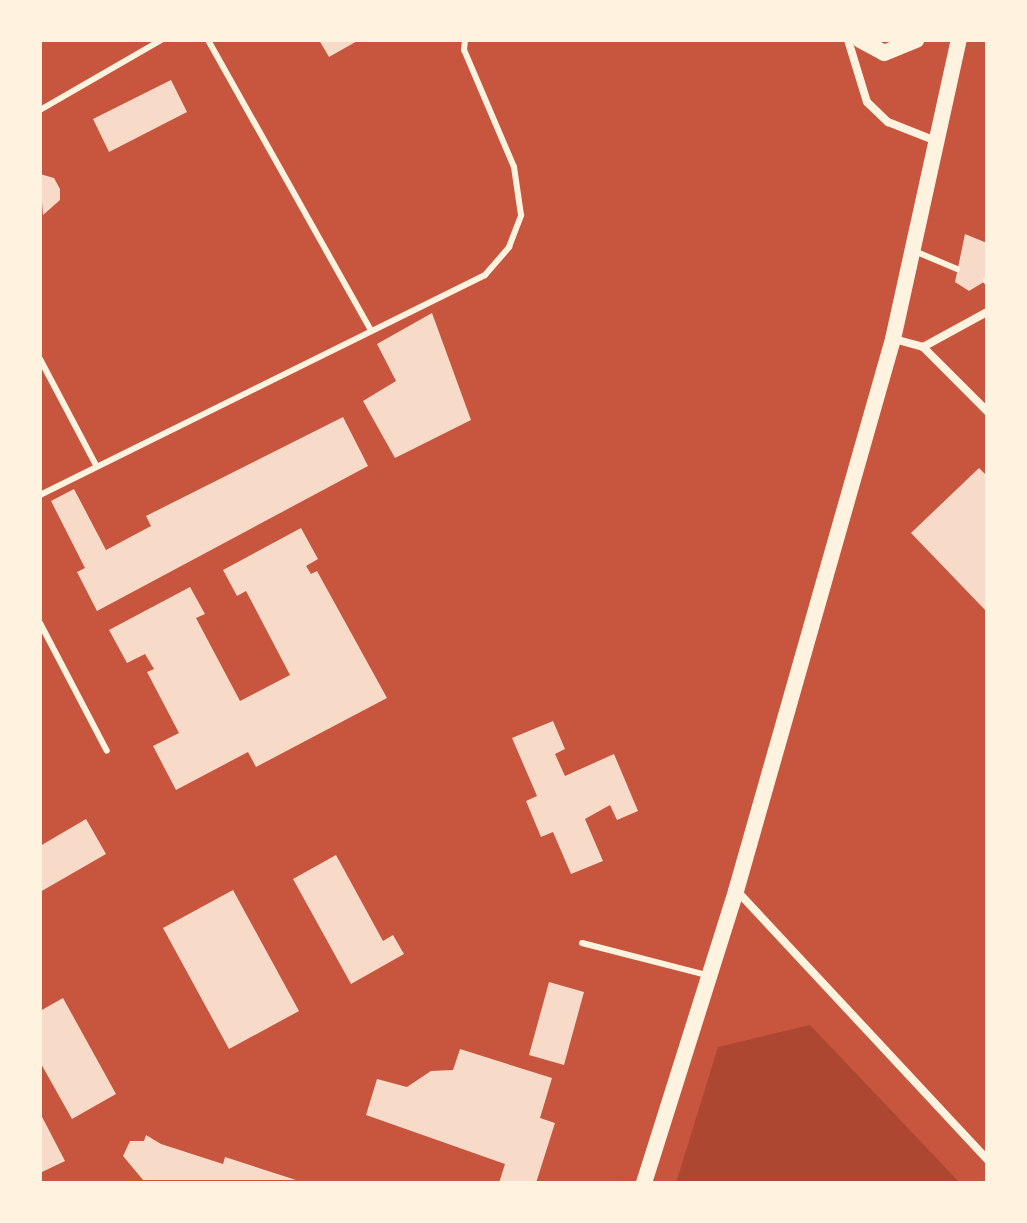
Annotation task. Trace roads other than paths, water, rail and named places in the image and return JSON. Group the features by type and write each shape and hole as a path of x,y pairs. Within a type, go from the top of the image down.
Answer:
{"main road":[{"path":"860,40 884,53 917,40"},
{"path":"644,1183 711,976 893,339 959,40"}],"street":[{"path":"848,40 867,102 888,122 936,141"},
{"path":"923,347 987,312"},
{"path":"893,339 923,347 987,411"},
{"path":"736,891 987,1159"}],"lane":[{"path":"40,110 161,40"},
{"path":"208,40 370,329"},
{"path":"40,495 370,329 485,275 509,247 521,215 514,167 464,50 465,40"},
{"path":"912,250 957,269"},
{"path":"40,359 96,465"},
{"path":"40,623 107,751"},
{"path":"582,943 711,976"}]}
